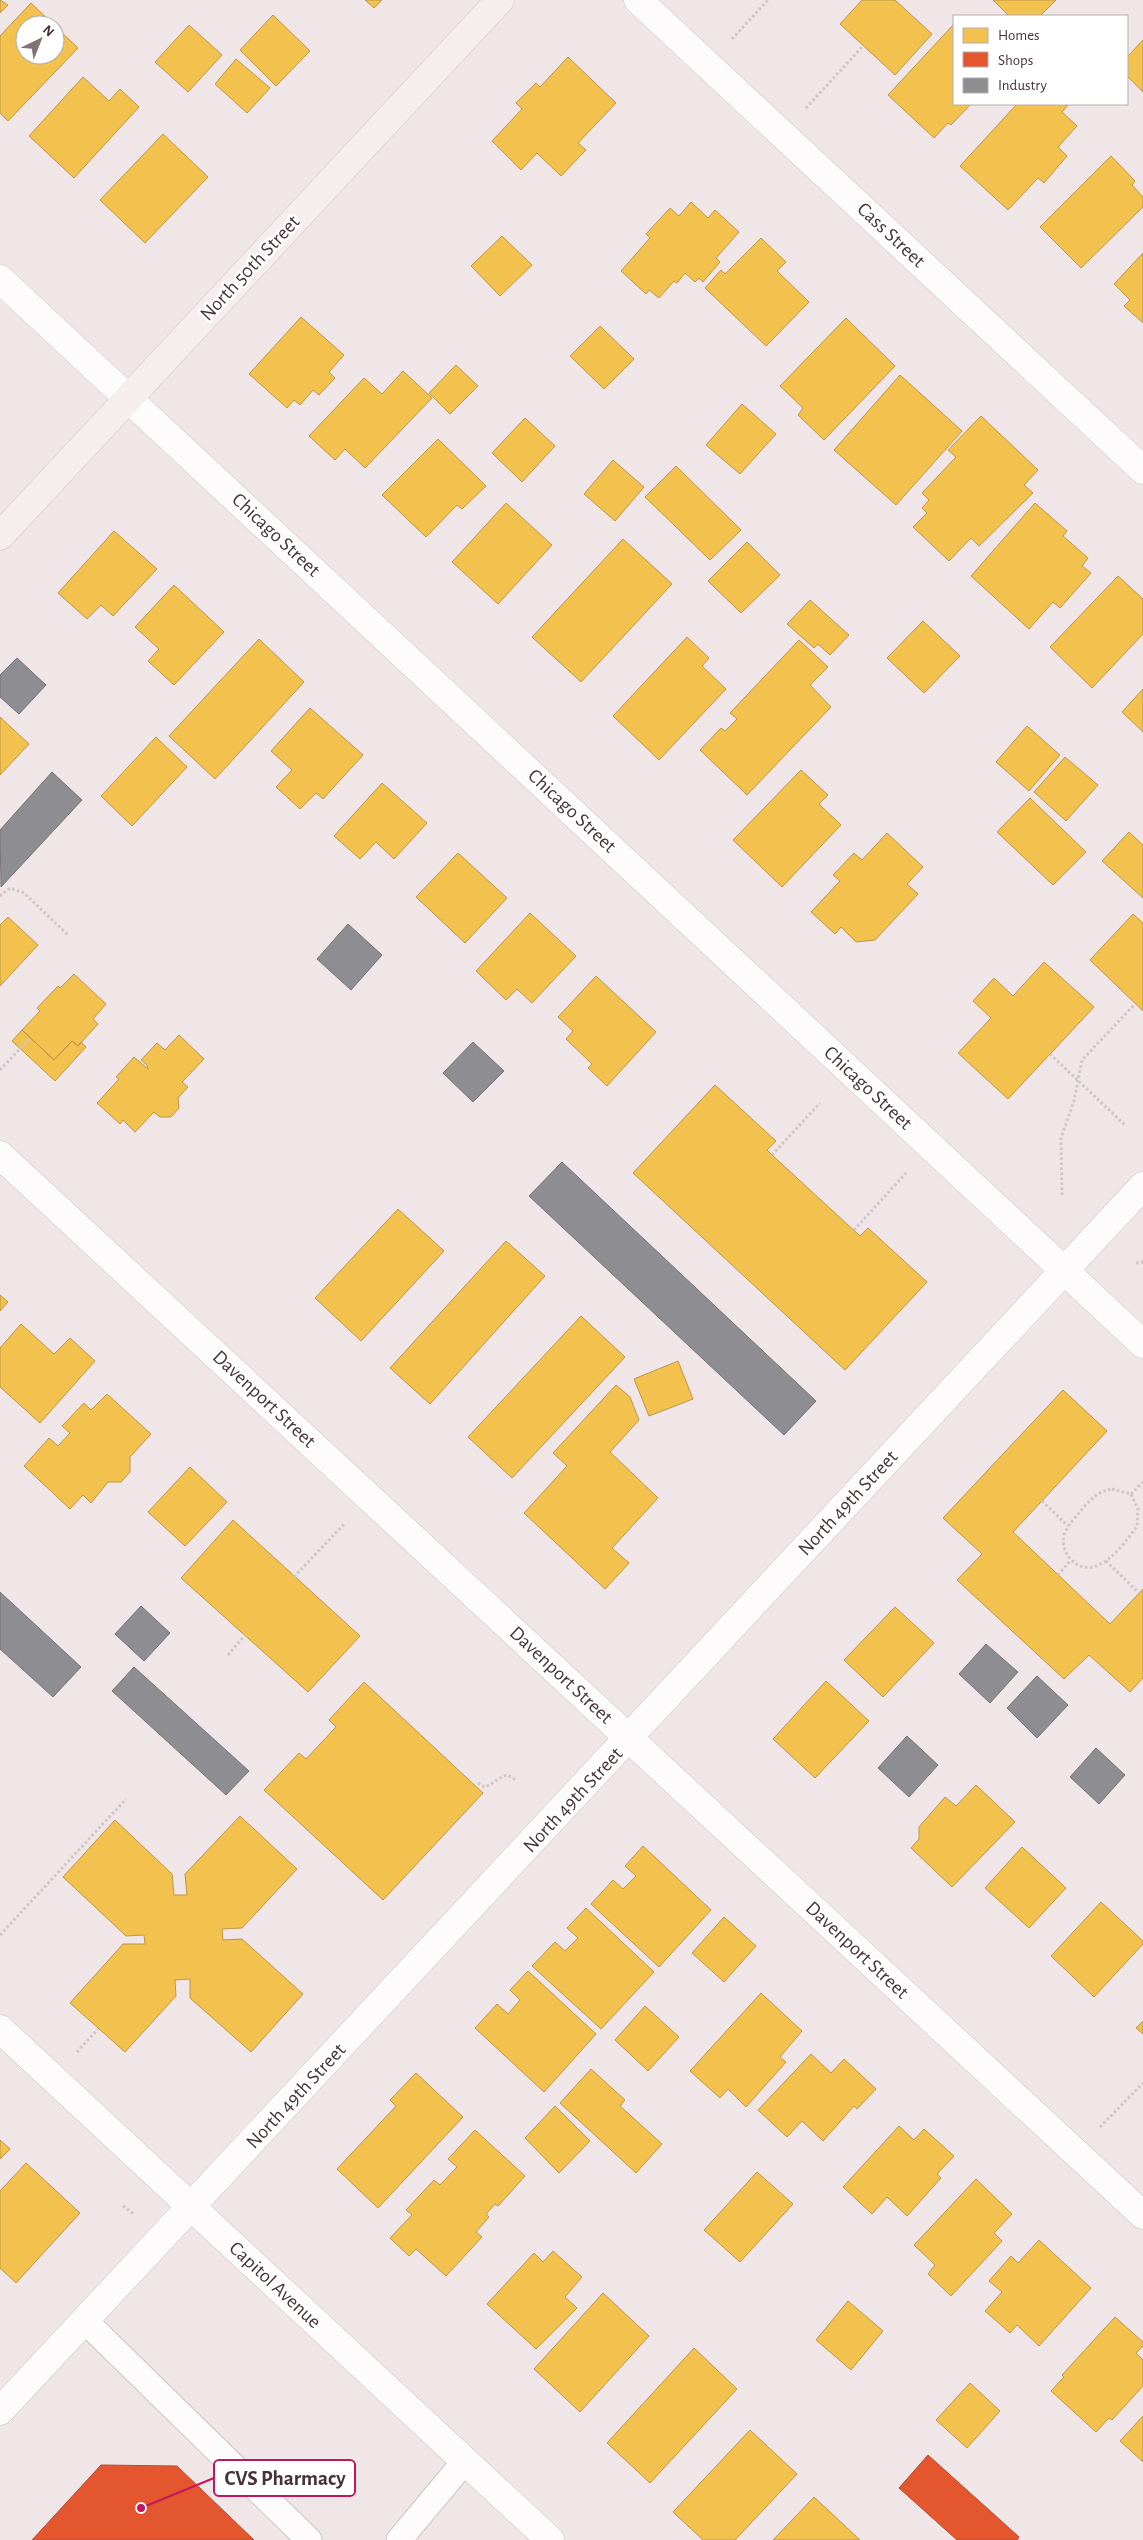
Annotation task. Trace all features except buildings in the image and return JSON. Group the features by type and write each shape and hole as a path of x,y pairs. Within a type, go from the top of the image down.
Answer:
{"street":[{"name":"North 50th Street","path":"0,536 500,0"},
{"name":"Cass Street","path":"638,0 1143,470"},
{"name":"Chicago Street","path":"0,279 1143,1344"},
{"name":"Davenport Street","path":"0,1155 1143,2215"},
{"name":"North 49th Street","path":"0,2411 192,2208 1143,1186"},
{"name":"Capitol Avenue","path":"0,2029 550,2540"}],"lane":[{"path":"85,2321 310,2540"},
{"path":"399,2540 465,2461"}],"path":[{"path":"726,45 768,0"},
{"path":"801,114 863,46"},
{"path":"0,896 10,888 24,893 68,935"},
{"path":"1062,1195 1061,1138 1072,1109 1082,1060 1135,1004"},
{"path":"0,1070 30,1038"},
{"path":"1050,1054 1126,1126"},
{"path":"772,1154 820,1103"},
{"path":"854,1230 910,1169"},
{"path":"1136,1263 1143,1262"},
{"path":"1131,1494 1143,1482"},
{"path":"1112,1489 1131,1494 1138,1509 1137,1526 1106,1560 1095,1567 1087,1567 1071,1560 1064,1546 1064,1537 1068,1526 1096,1494 1112,1489"},
{"path":"1042,1502 1068,1526"},
{"path":"294,1577 349,1518"},
{"path":"1058,1575 1071,1560"},
{"path":"1106,1560 1139,1593"},
{"path":"228,1655 245,1635"},
{"path":"478,1783 484,1787 489,1786 507,1775 516,1780"},
{"path":"0,1935 126,1799"},
{"path":"71,2058 98,2029"},
{"path":"1094,2134 1143,2083"}],"place":[{"name":"CVS Pharmacy","path":"141,2508"}]}
